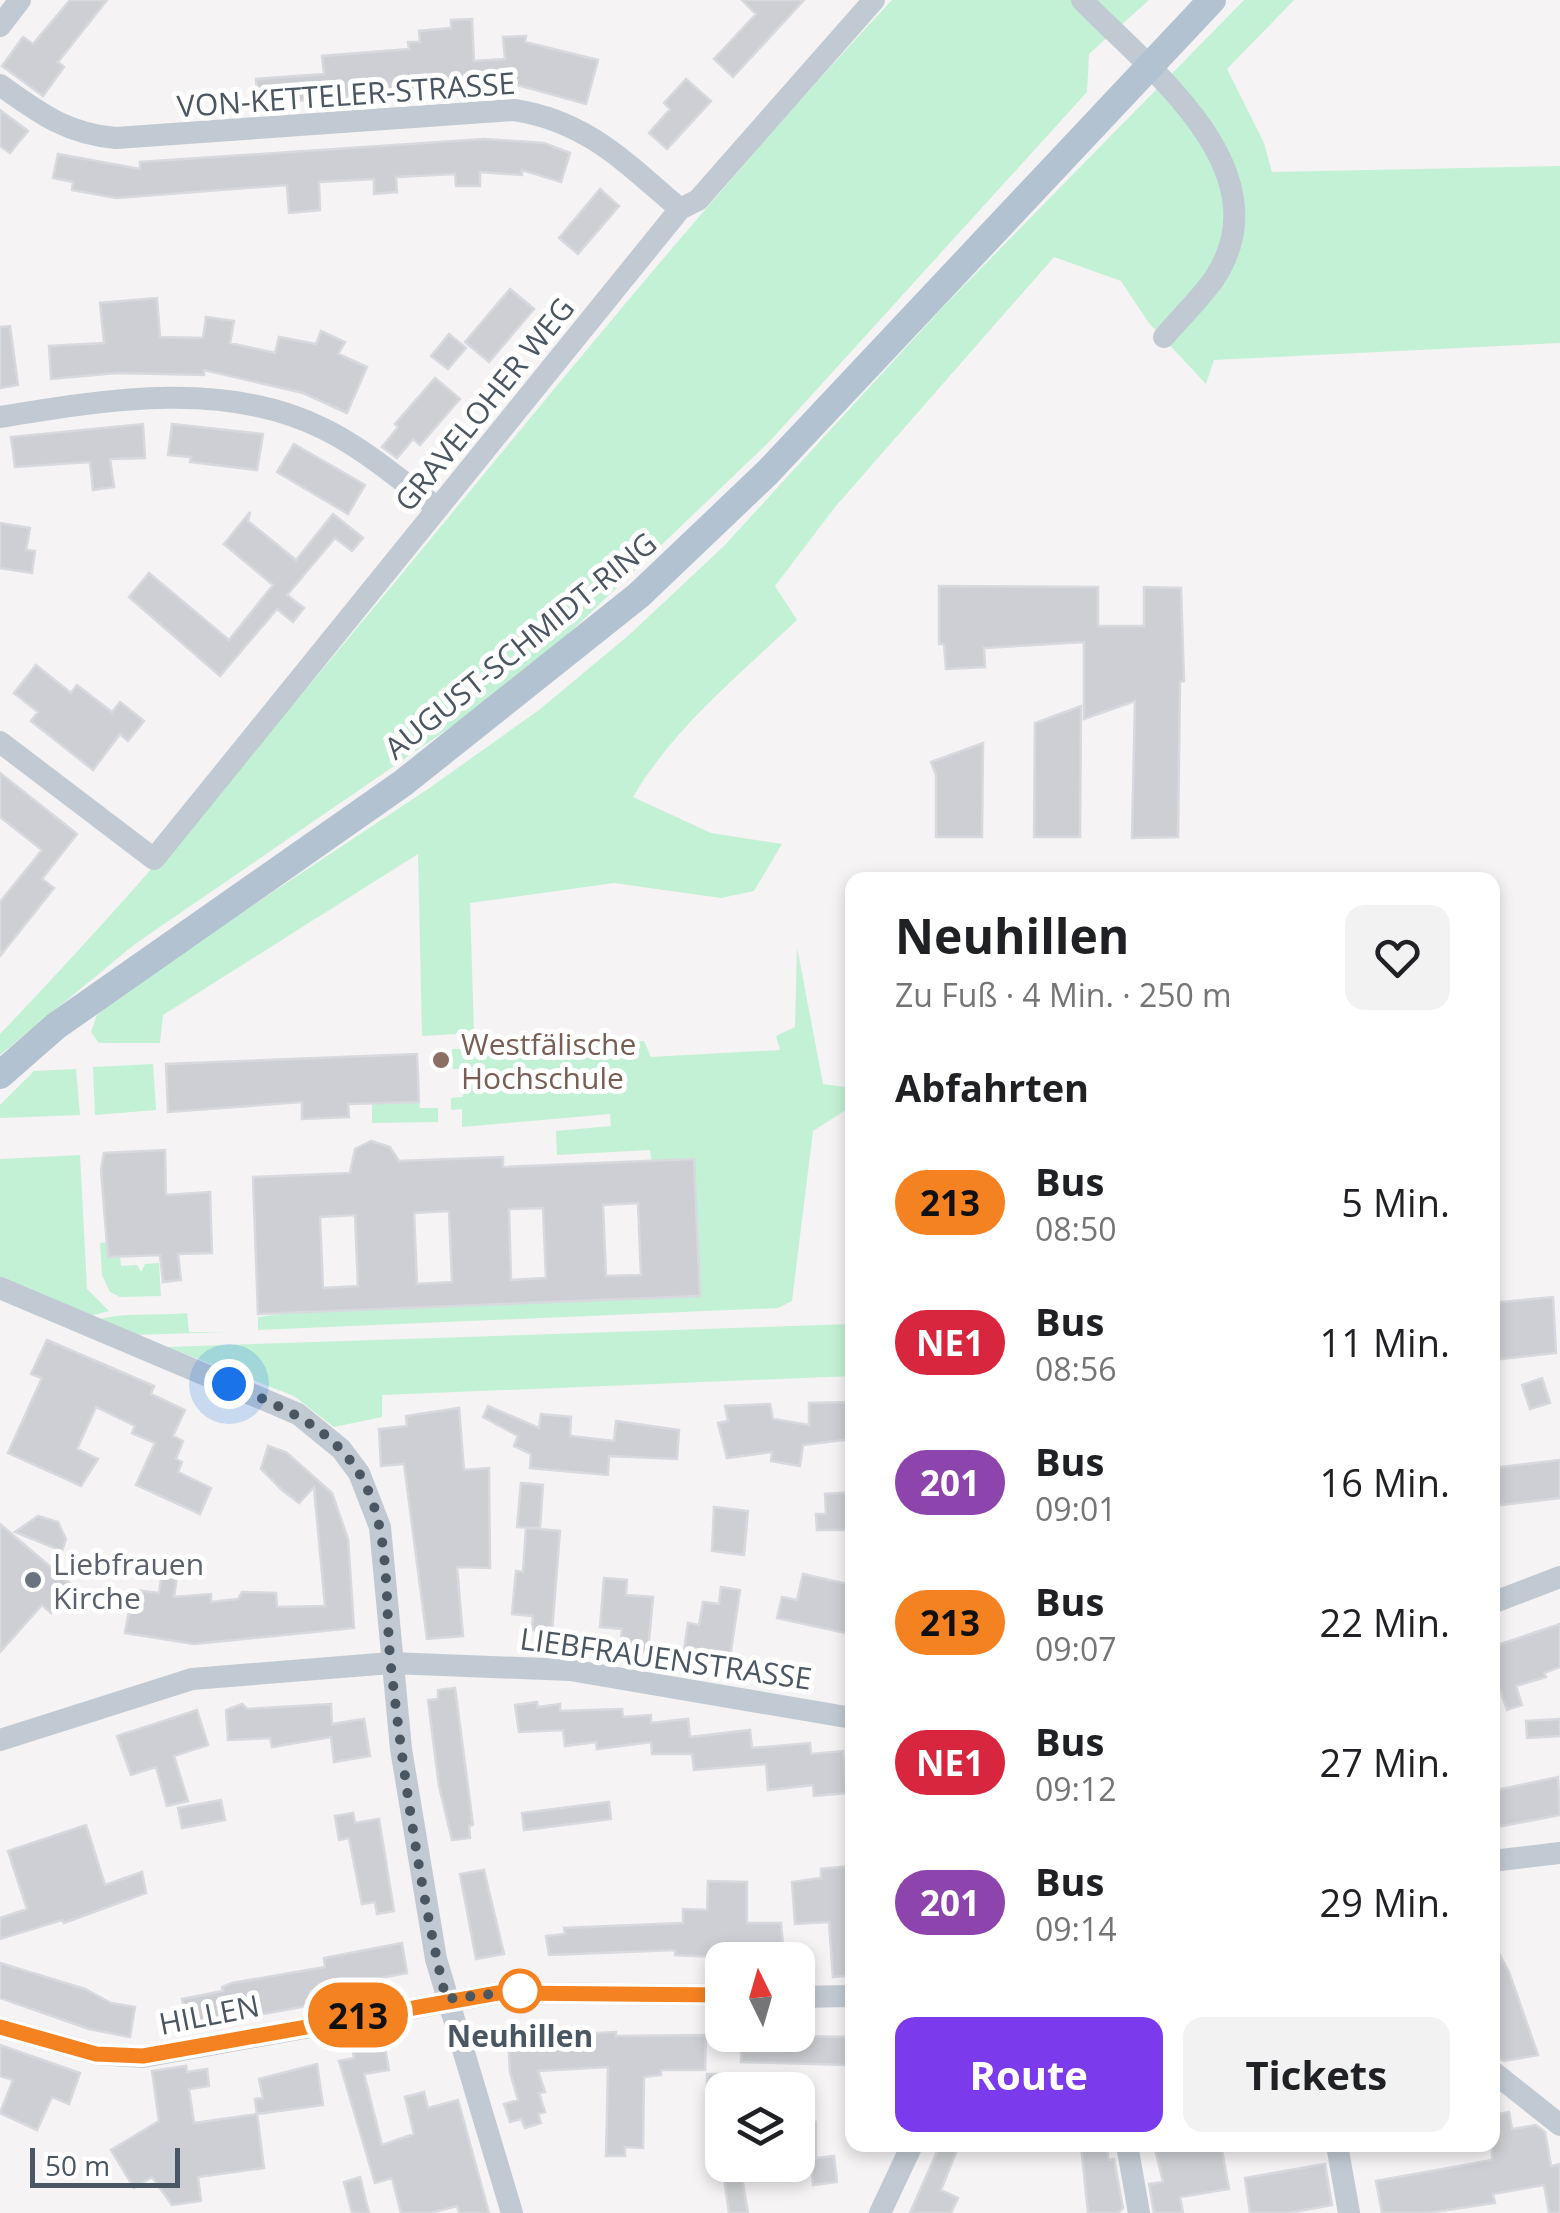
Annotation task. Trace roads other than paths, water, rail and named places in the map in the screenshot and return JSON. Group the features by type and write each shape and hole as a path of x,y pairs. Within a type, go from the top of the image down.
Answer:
{"main road":[{"name":"AUGUST-SCHMIDT-RING","path":"0,1075 56,1026 403,783 639,595 766,473 1212,0"}],"street":[{"path":"0,26 20,0"},
{"name":"GRAVELOHER WEG","path":"0,742 154,859 680,209 698,200 874,0"},
{"path":"1082,0 1203,126 1226,164 1232,196 1232,230 1226,255 1214,279 1164,337"},
{"name":"VON-KETTELER-STRASSE","path":"0,85 58,126 74,133 116,138 514,110 544,114 596,138 680,209"},
{"path":"0,417 98,402 207,399 238,404 320,426 438,508"},
{"path":"0,1288 298,1414 341,1449 362,1480 380,1527 390,1663 446,1999 512,2213"},
{"path":"1500,1600 1560,1577"},
{"name":"LIEBFRAUENSTRASSE","path":"0,1740 192,1680 390,1663 570,1670 845,1717"},
{"path":"1500,1860 1560,1853"},
{"name":"HILLEN","path":"0,2026 96,2054 143,2056 446,1999 520,1991 705,1996"},
{"path":"815,1996 845,1996"},
{"path":"1500,2077 1560,2125"},
{"path":"880,2213 909,2152"},
{"path":"1128,2152 1140,2213"},
{"path":"1338,2152 1350,2213"}],"place":[{"name":"Westfälische Hochschule","path":"441,1060"},
{"name":"Liebfrauen Kirche","path":"33,1580"},
{"name":"Neuhillen","path":"520,1991"}]}
